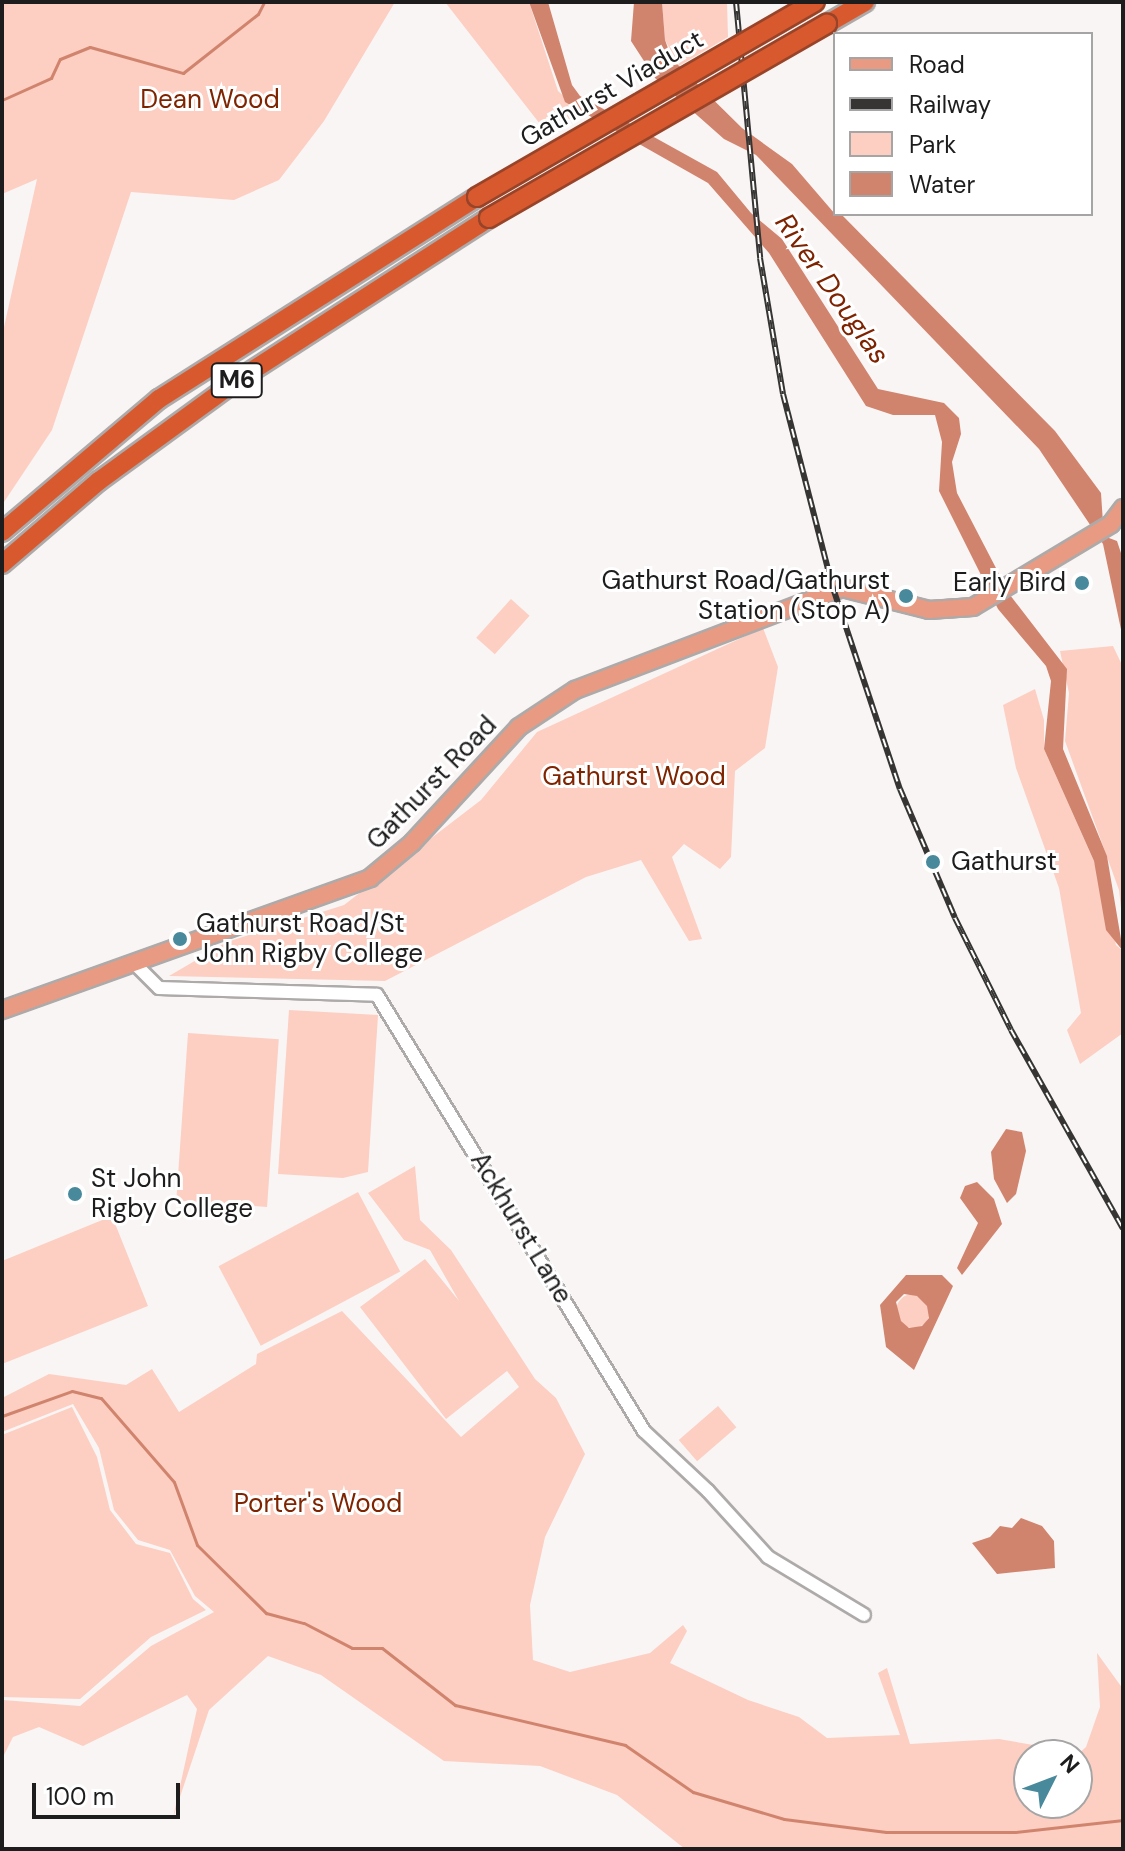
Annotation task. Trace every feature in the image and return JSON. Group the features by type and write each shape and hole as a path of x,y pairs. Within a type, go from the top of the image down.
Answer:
{"highway":[{"name":"Gathurst Viaduct","path":"2,532 159,399 477,197 815,2"},
{"name":"Gathurst Viaduct","path":"2,564 99,481 236,381 489,218 865,2"}],"main road":[{"name":"Gathurst Road","path":"2,1010 135,964 213,930 341,891 382,870 519,727 559,698 842,588 939,612 986,601 1100,532 1123,508"}],"street":[{"name":"Ackhurst Lane","path":"135,964 159,988 377,995 644,1431 708,1491 768,1557 864,1615"}],"green space":[{"name":"Dean Wood","path":"7,2 395,2 324,121 279,180 234,200 131,192 52,430 2,505 2,336 37,179 2,194 2,5"},
{"path":"445,2 529,2 558,91 586,116 540,124"},
{"path":"662,2 727,2 728,37 679,66 665,40"},
{"path":"511,599 530,616 495,654 476,638"},
{"name":"Gathurst Wood","path":"763,628 778,667 765,748 735,771 731,857 720,869 684,844 672,857 702,939 689,941 641,860 586,877 385,981 169,976 227,942 344,905 481,800 537,732"},
{"path":"1113,646 1123,667 1123,927 1119,890 1065,741 1069,693 1060,651"},
{"path":"1035,689 1044,720 1044,749 1094,861 1116,945 1123,951 1123,1033 1080,1064 1067,1030 1081,1013 1059,888 1016,768 1003,705"},
{"path":"289,1010 378,1015 368,1172 343,1178 278,1174"},
{"path":"188,1033 279,1039 267,1207 176,1201"},
{"name":"Porter's Wood","path":"415,1166 420,1220 451,1250 535,1379 556,1398 585,1454 545,1537 530,1605 533,1660 570,1672 650,1653 683,1625 687,1631 670,1663 748,1700 799,1717 827,1738 900,1735 878,1673 887,1668 910,1744 999,1739 1013,1741 1013,1819 1093,1819 1093,1739 1089,1739 1100,1707 1097,1653 1123,1689 1123,1849 685,1849 617,1795 540,1766 444,1761 321,1675 268,1656 209,1710 173,1818 197,1709 187,1695 83,1746 39,1727 13,1737 2,1759 3,1700 80,1706 151,1646 214,1612 195,1596 170,1550 138,1540 114,1510 99,1448 73,1404 2,1432 2,1398 49,1374 126,1385 152,1369 179,1412 256,1364 257,1354 342,1311 461,1437 519,1387 507,1371 446,1419 360,1307 425,1259 459,1301 430,1250 404,1240 368,1193"},
{"path":"358,1192 400,1271 261,1346 218,1266"},
{"path":"112,1216 148,1306 2,1364 2,1261"},
{"path":"913,1294 925,1299 930,1311 925,1323 913,1328 901,1323 896,1311 901,1299"},
{"path":"718,1406 736,1427 697,1461 679,1440"},
{"path":"72,1407 97,1457 110,1510 136,1544 170,1553 193,1599 206,1610 151,1637 80,1699 2,1697 2,1435"}],"water":[{"path":"529,2 548,2 572,85 580,96 717,172 751,213 782,239 878,389 944,403 959,418 961,434 952,462 957,493 1010,595 1067,669 1063,749 1107,856 1123,951 1106,930 1094,861 1044,749 1051,681 1046,666 998,609 939,491 942,442 935,415 893,415 866,406 769,253 708,183 565,102"},
{"path":"634,2 662,2 665,40 672,59 742,128 792,164 833,212 833,216 843,216 1055,431 1101,493 1103,523 1109,538 1117,541 1123,559 1123,639 1103,544 1039,449 756,155 724,139 655,78 631,41"},
{"path":"1006,1129 1022,1132 1026,1151 1016,1194 1007,1203 994,1179 991,1152"},
{"path":"977,1182 994,1199 1002,1224 962,1275 957,1268 978,1223 960,1198 965,1186"},
{"path":"906,1275 942,1275 953,1286 914,1370 886,1347 880,1305","holes":["904,1294 917,1296 927,1306 929,1318 922,1326 909,1328 901,1321 896,1302"]},
{"path":"1021,1518 1042,1526 1054,1541 1055,1568 997,1574 972,1543 990,1537 1000,1526 1012,1528"}],"waterway":[{"path":"2,100 51,78 60,59 90,47 183,73 258,14 264,2"},
{"path":"2,1416 72,1391 101,1398 174,1482 197,1545 266,1613 304,1623 352,1648 382,1648 455,1705 625,1745 693,1792 784,1819 886,1832 1015,1832 1123,1820"}],"railway":[{"path":"736,2 760,258 783,394 832,585 900,789 955,918 1011,1030 1123,1229"}],"place":[{"name":"Early Bird","path":"1082,583"},
{"name":"Gathurst Road/Gathurst Station (Stop A)","path":"906,596"},
{"name":"Gathurst","path":"933,862"},
{"name":"Gathurst Road/St John Rigby College","path":"180,939"},
{"name":"St John Rigby College","path":"75,1194"}],"water label":[{"name":"River Douglas","path":"832,289"}]}
